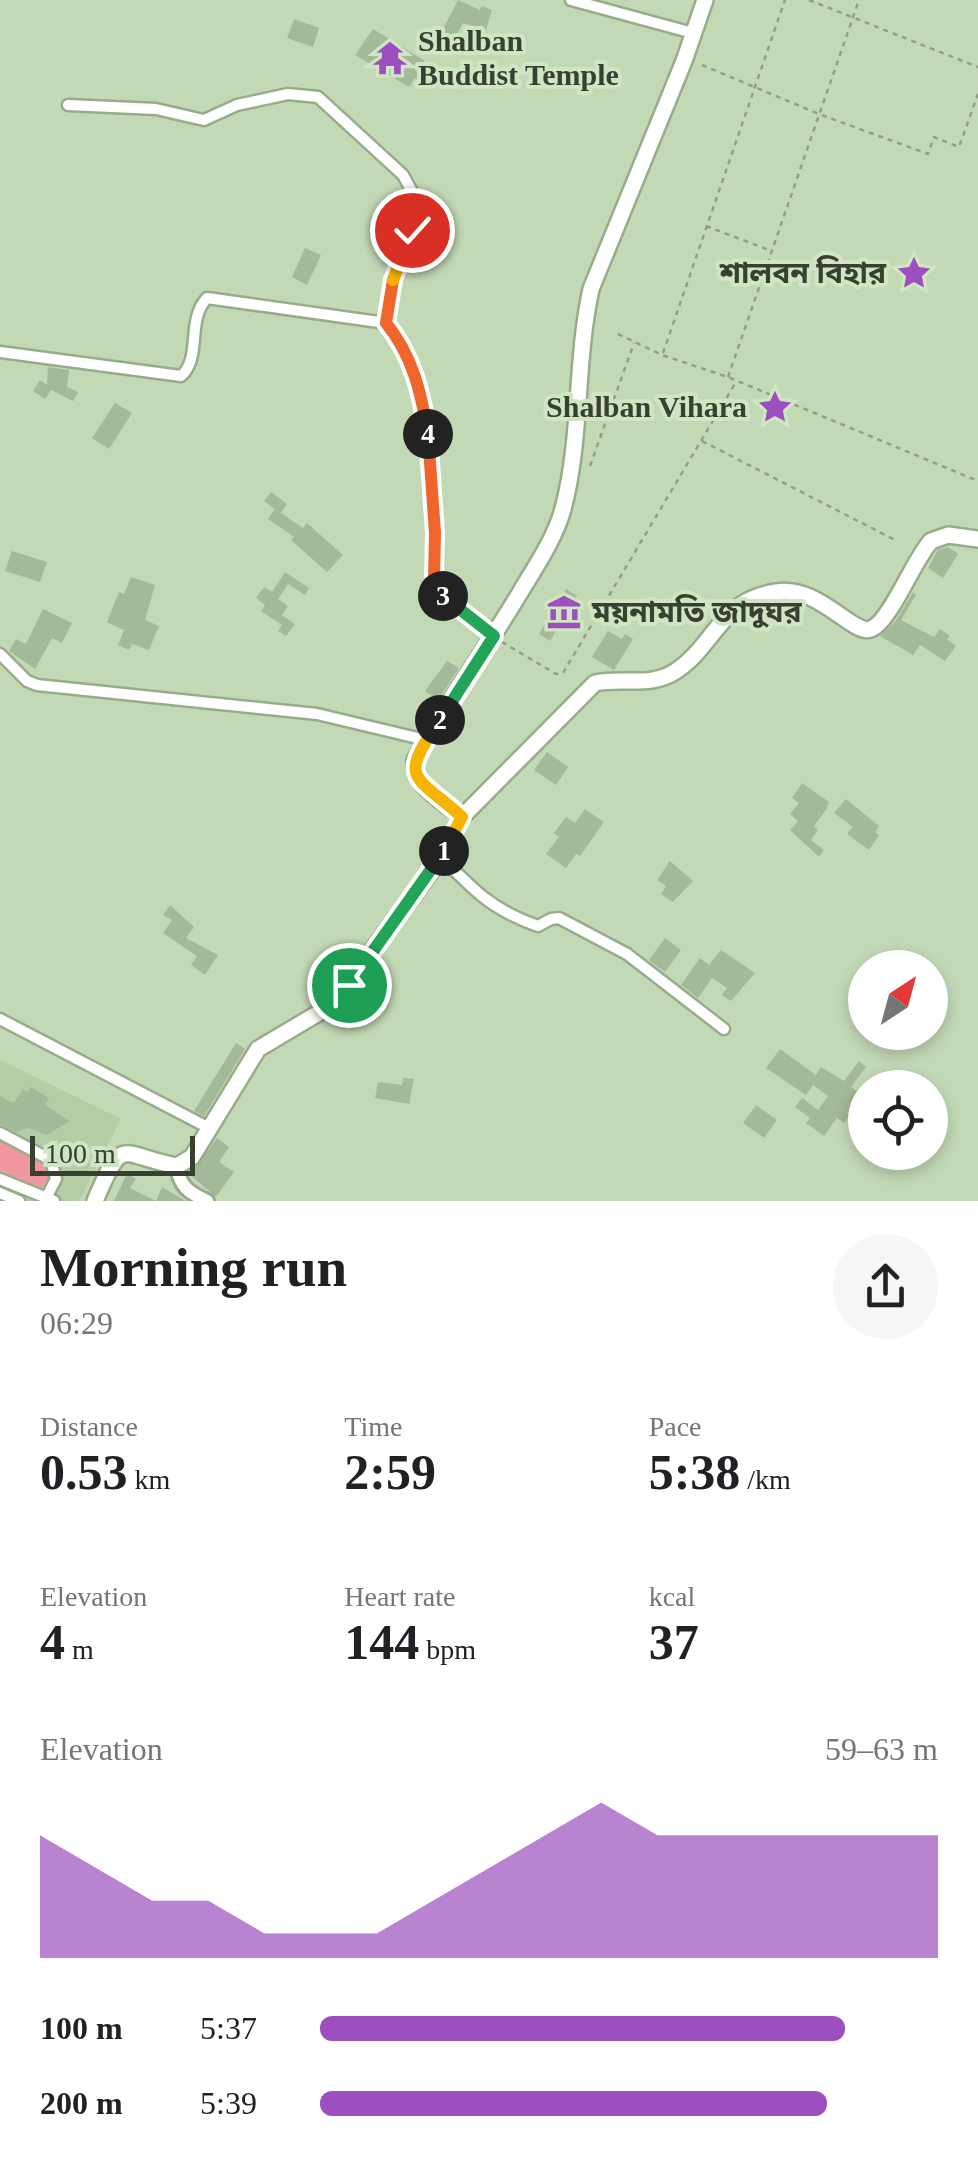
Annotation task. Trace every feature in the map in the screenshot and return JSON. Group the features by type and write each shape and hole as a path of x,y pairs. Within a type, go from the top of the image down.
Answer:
{"main road":[{"path":"462,817 416,775 414,760 494,636 562,513 574,456 591,289 705,0"},
{"path":"95,1201 122,1153 134,1152 177,1166 192,1156 258,1049 332,1005 440,859 462,817 595,683 639,684 674,672 695,656 714,629 745,602 766,594 796,590 819,599 865,631 872,629 894,602 931,541 948,535 978,539"}],"street":[{"path":"571,0 693,33"},
{"path":"68,105 156,109 204,120 238,105 288,94 318,97 403,174 416,197 412,230 393,280 386,323"},
{"path":"0,352 181,376 190,365 195,316 207,298 386,323 404,345 419,385 428,432 434,580 438,590 494,636"},
{"path":"0,654 37,686 317,714 426,740"},
{"path":"440,859 479,894 521,920 538,926 559,918 627,954 724,1029"},
{"path":"0,1018 212,1129"},
{"path":"0,1133 43,1153 55,1165 50,1199 0,1178"},
{"path":"177,1166 182,1185 207,1201"},
{"path":"0,1193 18,1201"}],"path":[{"path":"662,355 784,0"},
{"path":"809,0 978,67"},
{"path":"728,377 859,0"},
{"path":"702,65 928,154 934,137 959,147 978,94"},
{"path":"705,226 771,251"},
{"path":"618,334 978,482"},
{"path":"590,466 634,342"},
{"path":"494,636 556,674 563,673 736,382"},
{"path":"701,440 897,541"}],"shaded area":[{"path":"0,1060 121,1119 79,1201 0,1201"},
{"path":"0,1136 47,1162 51,1176 40,1189 0,1173"}],"building":[{"path":"458,0 480,10 481,6 492,10 486,30 463,23 450,48 437,41"},
{"path":"294,19 319,28 313,47 287,38"},
{"name":"Shalban Buddist Temple","path":"373,29 425,61 420,69 427,73 422,82 415,78 409,87 355,55"},
{"path":"305,248 321,255 307,285 292,277"},
{"path":"48,367 69,370 67,387 78,392 73,401 51,390 45,399 33,391 40,380 47,385"},
{"path":"115,403 132,413 109,449 92,438"},
{"path":"271,492 287,504 281,513 303,528 307,523 343,555 327,572 291,540 294,537 268,519 275,509 264,501"},
{"path":"948,547 958,554 943,578 928,568 938,550"},
{"path":"12,551 47,562 40,582 5,571"},
{"path":"285,572 309,588 305,595 288,584 278,599 288,606 282,615 295,624 286,636 278,631 282,625 261,611 265,605 256,598 264,587 272,592"},
{"path":"131,577 155,585 145,620 159,626 149,650 132,644 129,650 118,645 124,630 107,622 119,592 124,594"},
{"path":"566,589 577,596 550,641 539,634 554,609 548,606 553,598 559,602"},
{"path":"913,592 916,595 901,620 934,637 940,629 950,636 947,639 956,646 945,661 920,645 913,655 880,636 895,622"},
{"path":"43,609 72,623 62,643 52,638 35,669 9,651 16,639 26,644"},
{"path":"608,631 622,639 625,634 633,639 614,670 592,657"},
{"path":"447,661 459,668 438,700 425,691"},
{"path":"547,752 568,767 556,785 534,770"},
{"path":"802,783 829,802 814,826 818,830 811,840 824,850 819,857 790,830 798,821 790,814 799,803 792,798"},
{"path":"846,799 879,826 875,832 879,835 869,850 847,834 853,827 834,813"},
{"path":"585,809 604,822 580,856 576,854 566,868 546,854 559,837 554,833 566,817 575,823"},
{"path":"670,861 693,881 673,902 661,894 666,886 657,880"},
{"path":"170,905 194,927 186,938 218,955 205,975 191,965 197,956 163,933 172,920 163,915"},
{"path":"665,938 681,950 665,972 649,960"},
{"path":"721,950 755,973 731,1001 722,995 727,988 712,978 698,998 681,985 700,958 709,965"},
{"path":"236,1043 245,1049 204,1116 194,1111"},
{"path":"780,1049 816,1075 821,1067 844,1081 848,1076 848,1118 844,1123 837,1118 824,1136 806,1123 810,1118 795,1107 802,1098 818,1110 828,1096 813,1085 806,1095 766,1068"},
{"path":"859,1061 866,1067 864,1070 852,1070"},
{"path":"403,1078 414,1079 409,1104 375,1098 378,1082 402,1085"},
{"path":"31,1087 49,1098 45,1105 70,1121 46,1135 29,1128 16,1132 0,1124 0,1096 14,1103 23,1089 27,1092"},
{"path":"756,1105 777,1120 764,1138 743,1123"},
{"path":"217,1138 229,1147 219,1162 234,1172 216,1197 190,1175"},
{"path":"127,1173 136,1179 130,1188 156,1201 114,1201"},
{"path":"162,1187 186,1201 156,1201"}],"place":[{"name":"Shalban Buddist Temple","path":"390,58"},
{"name":"শালবন বিহার","path":"914,273"},
{"name":"Shalban Vihara","path":"775,407"},
{"name":"ময়নামতি জাদুঘর","path":"564,612"}],"route":[{"path":"349,985 440,859 462,817 420,781 414,760 494,636 449,602 434,580 428,432 419,385 404,345 386,323 393,280 412,230"}]}
